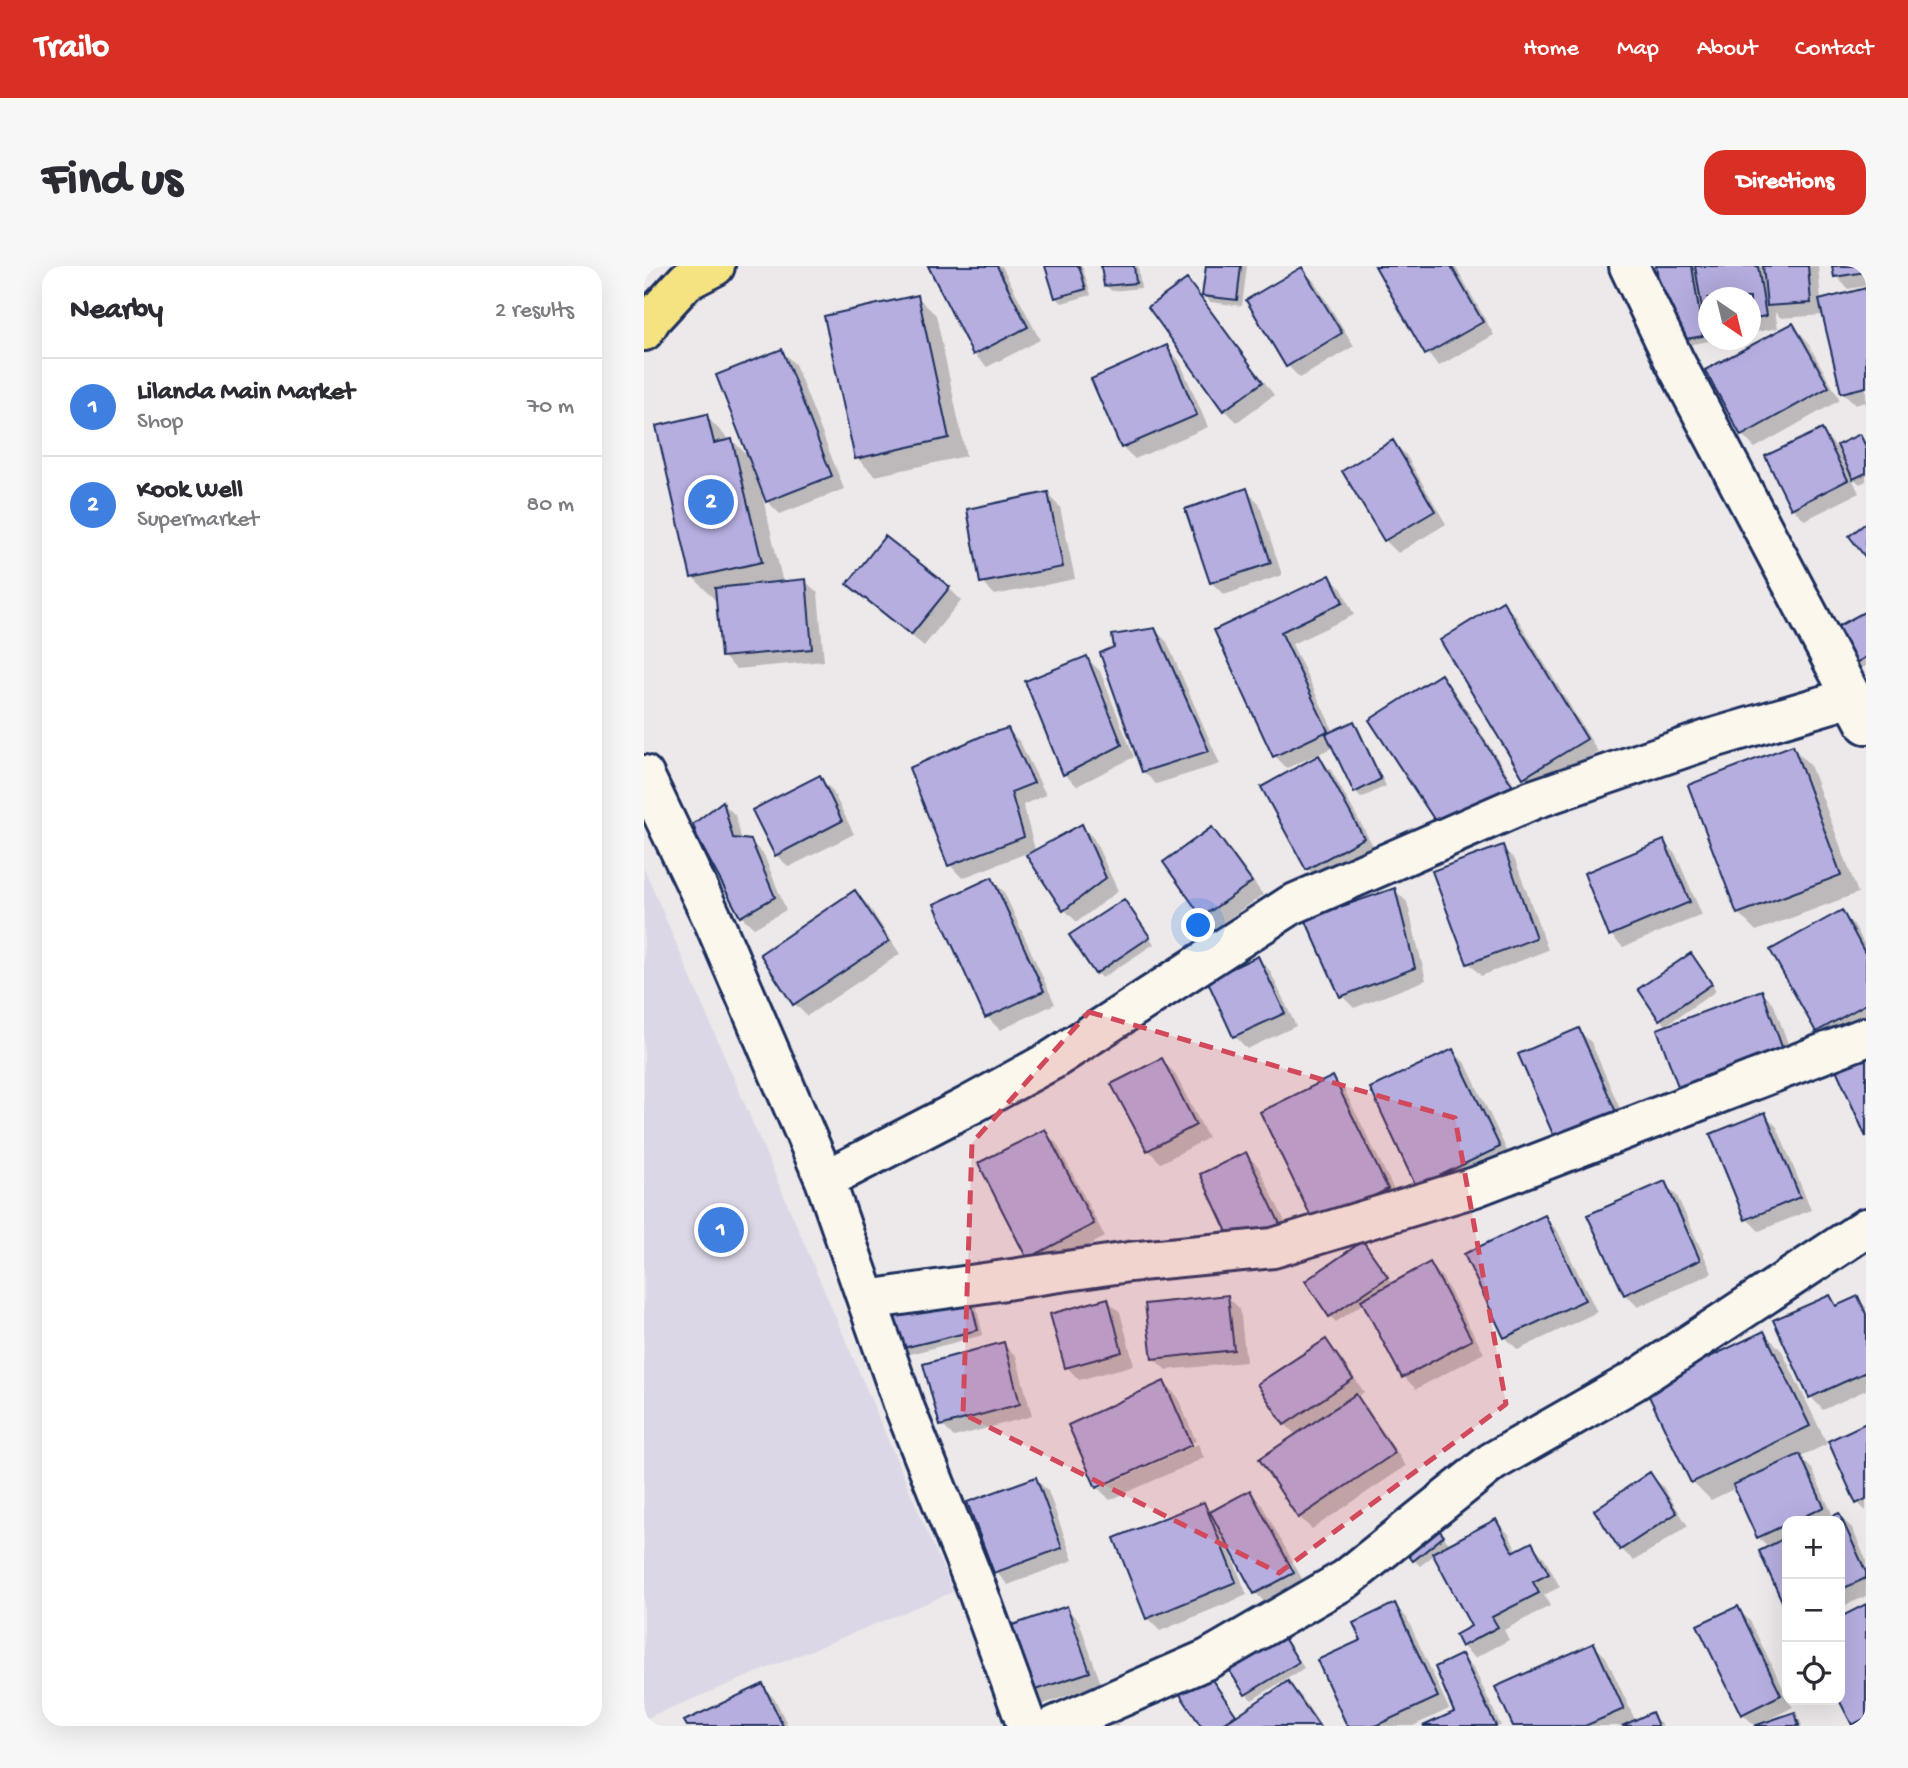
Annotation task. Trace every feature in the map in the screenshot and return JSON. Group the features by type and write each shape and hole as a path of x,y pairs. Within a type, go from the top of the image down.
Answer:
{"main road":[{"path":"644,331 652,318 694,271"}],"street":[{"path":"825,1180 1052,1060 1291,905 1532,800 1710,739 1859,711 1674,359 1629,266"},
{"path":"644,775 714,922 825,1180 905,1409 978,1592 1027,1726"},
{"path":"867,1300 1129,1262 1273,1248 1475,1187 1866,1037"},
{"path":"1055,1726 1208,1659 1346,1579 1492,1462 1634,1381 1866,1228"}],"highlighted area":[{"path":"1089,1012 1455,1118 1506,1404 1279,1573 963,1414 972,1143"}],"shaded area":[{"path":"644,868 953,1592 644,1719"}],"building":[{"path":"928,266 997,266 1028,327 973,355"},
{"path":"1045,266 1079,266 1086,289 1055,298"},
{"path":"1101,266 1134,266 1136,283 1104,286"},
{"path":"1206,266 1241,266 1237,300 1202,296"},
{"path":"1375,266 1451,266 1483,322 1425,355"},
{"path":"1656,266 1692,266 1698,304 1698,337 1669,342"},
{"path":"1695,266 1758,266 1766,316 1761,317 1761,287 1698,287"},
{"path":"1763,266 1808,266 1811,303 1767,306"},
{"path":"1832,266 1866,266 1866,272 1834,277"},
{"path":"1302,267 1342,333 1286,367 1246,300"},
{"path":"1187,279 1263,382 1223,411 1148,307"},
{"path":"1866,288 1866,387 1841,393 1819,300"},
{"path":"918,295 949,438 855,459 824,316"},
{"path":"1793,323 1829,387 1741,436 1705,370 1742,350 1761,350 1761,340"},
{"path":"1167,345 1197,415 1121,448 1091,379"},
{"path":"782,349 832,476 766,502 716,375"},
{"path":"707,414 714,443 732,439 762,562 691,578 656,426"},
{"path":"1822,429 1848,480 1791,509 1765,456"},
{"path":"1860,434 1866,447 1866,473 1853,479 1837,445"},
{"path":"1393,440 1435,511 1384,541 1342,471"},
{"path":"1247,488 1271,563 1210,583 1185,509"},
{"path":"1048,492 1063,567 980,583 967,509"},
{"path":"1866,523 1866,558 1849,536"},
{"path":"885,536 950,587 911,635 847,584"},
{"path":"1330,575 1343,602 1281,632 1328,731 1273,757 1214,630"},
{"path":"806,579 812,649 721,657 715,588"},
{"path":"1503,601 1587,739 1523,778 1440,640"},
{"path":"1866,611 1866,657 1852,665 1833,629"},
{"path":"1155,628 1209,751 1142,772 1100,653 1114,647 1112,635"},
{"path":"1087,656 1122,745 1063,775 1025,681"},
{"path":"1441,674 1514,788 1443,833 1369,720"},
{"path":"1354,721 1381,779 1354,793 1326,734"},
{"path":"1008,728 1034,783 1011,792 1024,837 948,866 909,768 982,736"},
{"path":"1793,745 1841,875 1737,914 1688,785"},
{"path":"1319,755 1364,838 1306,870 1261,787"},
{"path":"820,775 842,821 775,856 752,810"},
{"path":"723,801 733,838 751,840 775,897 740,917 698,839 693,824"},
{"path":"1082,824 1106,878 1063,911 1026,855"},
{"path":"1212,827 1252,882 1202,917 1163,862"},
{"path":"1664,840 1690,902 1609,936 1584,873"},
{"path":"1503,845 1536,938 1467,964 1432,871"},
{"path":"992,877 1044,991 985,1018 934,904"},
{"path":"1395,888 1415,968 1340,997 1305,919"},
{"path":"855,890 889,941 793,1005 760,954"},
{"path":"1124,899 1150,937 1095,974 1069,935"},
{"path":"1842,910 1866,955 1866,1004 1816,1032 1770,950"},
{"path":"1691,953 1712,984 1659,1020 1638,989"},
{"path":"1258,956 1285,1013 1233,1037 1207,980"},
{"path":"1762,990 1783,1050 1679,1089 1657,1029"},
{"path":"1579,1028 1616,1112 1555,1139 1518,1054"},
{"path":"1453,1049 1500,1147 1416,1187 1370,1088"},
{"path":"1866,1054 1866,1137 1835,1067"},
{"path":"1162,1058 1196,1125 1147,1151 1111,1084"},
{"path":"1333,1076 1388,1189 1315,1225 1260,1112"},
{"path":"1765,1112 1800,1197 1745,1220 1710,1134"},
{"path":"1045,1129 1094,1224 1027,1259 978,1163"},
{"path":"1246,1152 1280,1224 1233,1245 1200,1174"},
{"path":"1665,1181 1700,1260 1624,1295 1587,1215"},
{"path":"1545,1215 1585,1300 1504,1338 1464,1254"},
{"path":"1363,1241 1388,1277 1329,1317 1305,1281"},
{"path":"1430,1262 1472,1340 1402,1378 1361,1300"},
{"path":"969,1293 978,1330 903,1348 893,1311"},
{"path":"1228,1295 1234,1350 1152,1359 1145,1304"},
{"path":"1830,1295 1836,1306 1858,1296 1866,1314 1866,1372 1809,1398 1773,1320"},
{"path":"1108,1298 1122,1352 1065,1368 1050,1314"},
{"path":"1764,1331 1810,1426 1691,1483 1645,1388"},
{"path":"1326,1339 1353,1379 1284,1425 1257,1384"},
{"path":"1004,1342 1020,1404 940,1426 923,1364"},
{"path":"1164,1381 1192,1445 1096,1488 1068,1425"},
{"path":"1356,1394 1395,1453 1298,1518 1259,1459"},
{"path":"1866,1423 1866,1499 1856,1504 1828,1441"},
{"path":"1800,1454 1824,1507 1805,1516 1782,1516 1782,1526 1757,1538 1733,1485"},
{"path":"1650,1472 1677,1513 1620,1550 1594,1510"},
{"path":"1036,1477 1062,1548 994,1573 967,1502"},
{"path":"1250,1490 1294,1573 1254,1594 1210,1512"},
{"path":"1204,1502 1236,1582 1146,1619 1114,1538"},
{"path":"1430,1519 1444,1536 1413,1561 1399,1543"},
{"path":"1496,1519 1513,1552 1532,1542 1549,1574 1533,1582 1539,1593 1492,1617 1498,1627 1461,1647 1455,1635 1471,1626 1432,1553"},
{"path":"1845,1526 1866,1572 1866,1578 1845,1588"},
{"path":"1782,1540 1782,1601 1759,1551"},
{"path":"1395,1603 1438,1697 1375,1726 1347,1726 1317,1660 1361,1640 1353,1623"},
{"path":"1866,1604 1866,1718 1852,1725 1842,1705 1845,1705 1845,1614"},
{"path":"1067,1606 1090,1672 1026,1693 1004,1628"},
{"path":"1738,1606 1781,1695 1741,1715 1697,1625"},
{"path":"1276,1625 1299,1662 1245,1695 1222,1659"},
{"path":"1594,1643 1624,1709 1585,1726 1513,1726 1495,1687"},
{"path":"1462,1654 1496,1726 1423,1726 1454,1712 1435,1667"},
{"path":"1202,1665 1236,1715 1219,1726 1201,1726 1173,1684"},
{"path":"1288,1681 1319,1726 1221,1726"},
{"path":"763,1684 783,1726 687,1726 684,1721"},
{"path":"1652,1712 1658,1726 1622,1726"},
{"path":"1795,1712 1799,1726 1754,1726"}],"place":[{"name":"Kook Well","path":"711,502"},
{"name":"Lilanda Main Market","path":"721,1230"}]}
